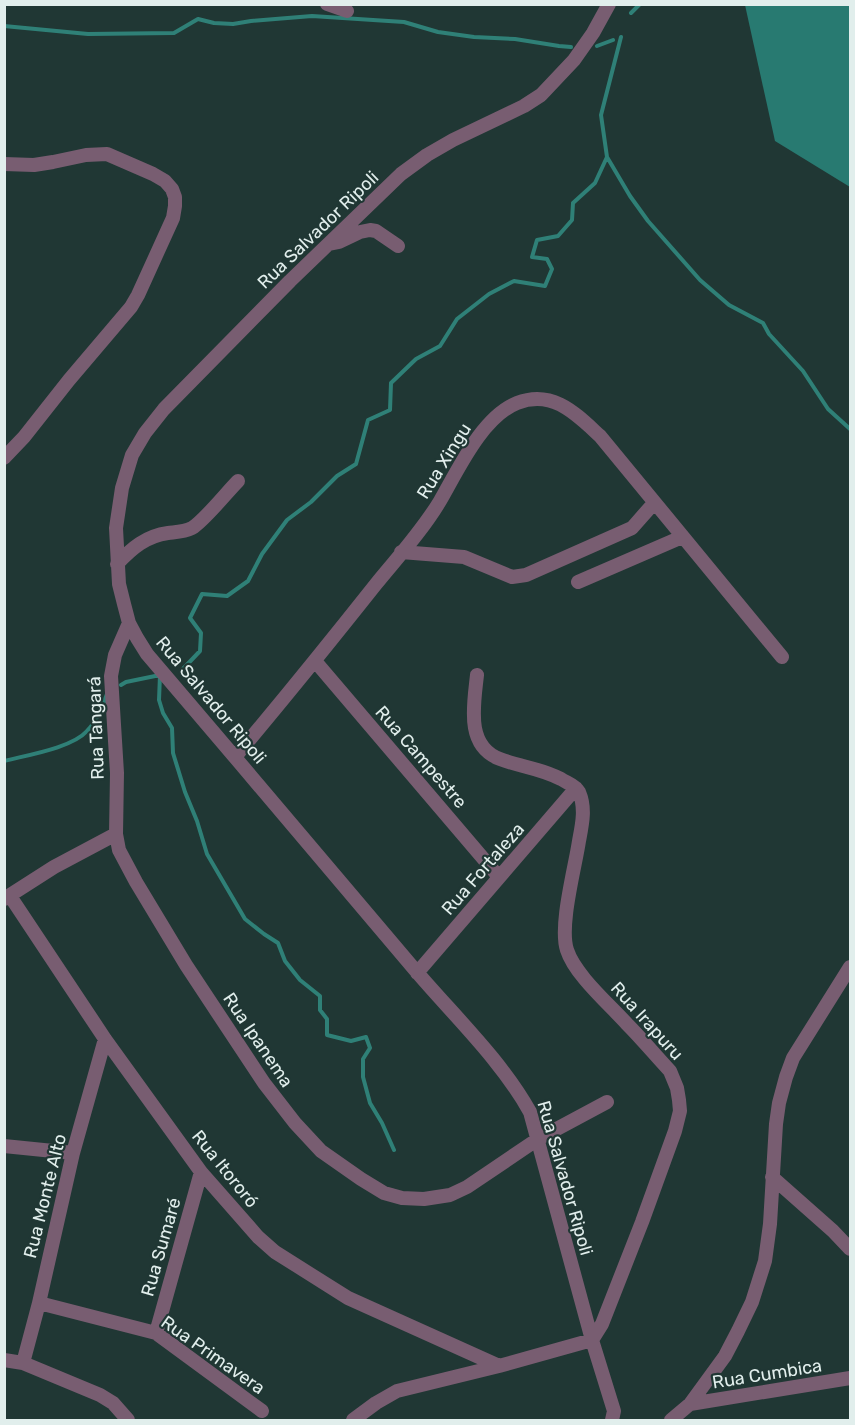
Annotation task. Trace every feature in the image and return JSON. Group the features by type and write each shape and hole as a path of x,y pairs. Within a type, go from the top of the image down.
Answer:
{"street":[{"path":"327,4 347,11"},
{"name":"Rua Salvador Ripoli","path":"609,4 593,33 574,60 541,95 524,106 453,140 401,174 164,409 145,433 132,455 122,488 116,528 119,584 129,623 147,654 513,1083 530,1112 613,1416"},
{"path":"4,164 34,165 86,155 107,154 165,181 172,189 175,206 173,219 160,249 131,307 4,458"},
{"path":"329,244 370,230 376,231 398,246"},
{"name":"Rua Xingu","path":"236,757 418,533 432,514 476,438 499,413 526,400 541,399 559,403 576,414 600,436 782,657"},
{"path":"117,564 145,539 192,528 238,481"},
{"path":"401,552 464,557 513,577 526,575 632,528 654,503"},
{"path":"578,582 682,537"},
{"name":"Rua Tangará","path":"116,834 117,773 111,676 115,655 129,623"},
{"name":"Rua Campestre","path":"315,661 499,877"},
{"path":"477,675 473,716 475,732 480,743 490,754 500,759 547,772 576,788"},
{"name":"Rua Fortaleza","path":"417,973 576,788"},
{"name":"Rua Irapuru","path":"576,788 584,816 566,919 564,941 567,952 592,987 670,1071 677,1088 680,1111 675,1131 635,1241 602,1324 592,1340"},
{"path":"7,898 54,867 116,834"},
{"name":"Rua Ipanema","path":"116,834 119,850 126,864 186,965 264,1083 295,1123 321,1151 384,1193 402,1198 424,1199 450,1195 467,1187 538,1139 607,1102"},
{"name":"Rua Itororó","path":"7,898 201,1172 258,1237 276,1252 348,1298 500,1366"},
{"path":"671,1420 690,1404 725,1356 752,1302 765,1261 779,1103 793,1058 850,967"},
{"name":"Rua Monte Alto","path":"23,1364 73,1153 105,1039"},
{"path":"4,1146 73,1153"},
{"name":"Rua Sumaré","path":"156,1333 201,1172"},
{"path":"772,1177 850,1249"},
{"name":"Rua Primavera","path":"39,1303 156,1333 262,1411"},
{"path":"353,1420 397,1391 500,1366 592,1340"},
{"path":"4,1359 23,1364 100,1395 113,1403 128,1420"},
{"name":"Rua Cumbica","path":"690,1404 850,1378"},
{"path":"613,1416 627,1420"}],"green space":[{"path":"745,5 850,5 850,187 775,141"}],"waterway":[{"path":"631,13 640,4"},
{"path":"4,26 88,34 174,33 198,19 233,24 312,16 404,22 438,32 571,47"},
{"path":"181,671 200,651 201,633 190,618 202,594 227,596 248,581 262,554 287,520 311,502 337,476 356,464 368,420 390,410 391,383 416,359 440,346 457,319 489,294 514,281 545,286 552,269 547,259 532,257 537,240 558,236 572,220 573,203 595,183 607,157 601,115 621,37"},
{"path":"597,46 613,40"},
{"path":"607,157 648,221 700,280 729,305 763,323 769,334 803,371 828,409 850,429"},
{"path":"121,685 160,675 159,700 163,713 172,728 173,753 207,854 245,919 278,943 285,961 300,980 320,996 320,1010 327,1019 327,1035 351,1041 366,1037 370,1048 363,1059 363,1077 370,1103 394,1150"},
{"path":"4,761 48,750 80,737 94,723 107,694"}]}
